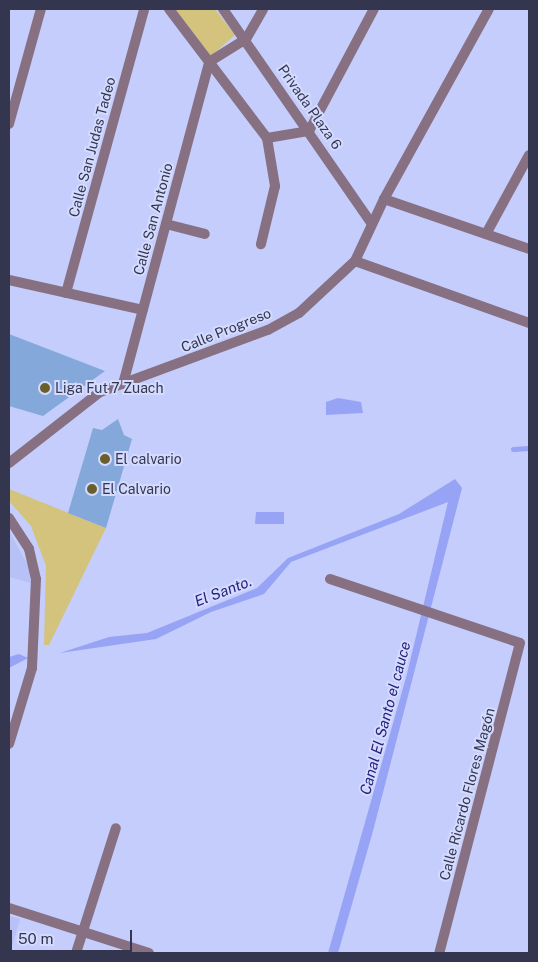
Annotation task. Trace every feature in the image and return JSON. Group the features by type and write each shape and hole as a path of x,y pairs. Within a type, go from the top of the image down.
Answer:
{"street":[{"path":"9,124 41,9"},
{"name":"Calle San Judas Tadeo","path":"66,293 144,9"},
{"path":"169,9 267,138 275,186 262,244"},
{"name":"Privada Plaza 6","path":"223,9 246,39 371,223"},
{"path":"209,62 246,39 263,9"},
{"path":"267,138 309,131 374,9"},
{"name":"Calle Progreso","path":"9,463 85,402 123,384 268,330 299,313 355,261 371,223 489,9"},
{"name":"Calle San Antonio","path":"123,384 209,62"},
{"path":"486,234 529,155"},
{"path":"384,199 529,249"},
{"path":"166,224 205,234"},
{"path":"355,261 529,324"},
{"path":"9,280 143,310"},
{"path":"9,518 29,549 36,579 32,668 9,744"},
{"name":"Calle Ricardo Flores Magón","path":"330,579 520,642 439,953"},
{"path":"76,953 116,828"},
{"path":"9,908 150,953"}],"shaded area":[{"path":"175,9 215,9 235,35 211,56"},
{"path":"338,398 361,402 363,413 326,415 326,402"},
{"path":"455,479 462,488 373,831 338,953 328,953 407,674 448,502 291,562 264,594 211,612 156,639 60,653 109,637 147,633 257,588 288,558 399,514"},
{"path":"9,489 106,528 49,645 44,645 46,566 31,526 9,501"},
{"path":"256,512 284,512 284,524 255,524"},
{"path":"9,531 29,567 31,583 9,577"},
{"path":"19,654 28,658 9,668 9,657"},
{"path":"9,916 20,919 10,953 9,953"}],"building":[{"name":"Liga Fut 7 Zuach","path":"9,334 105,371 43,416 9,406"},
{"name":"El calvario","path":"118,419 124,435 132,439 106,528 68,513 93,428 102,430"}],"waterway":[{"name":"El Santo.","path":"513,449 529,448"}],"place":[{"name":"Liga Fut 7 Zuach","path":"45,388"},
{"name":"El calvario","path":"105,459"},
{"name":"El Calvario","path":"92,489"}],"water label":[{"name":"Canal El Santo el cauce","path":"385,718"}]}
